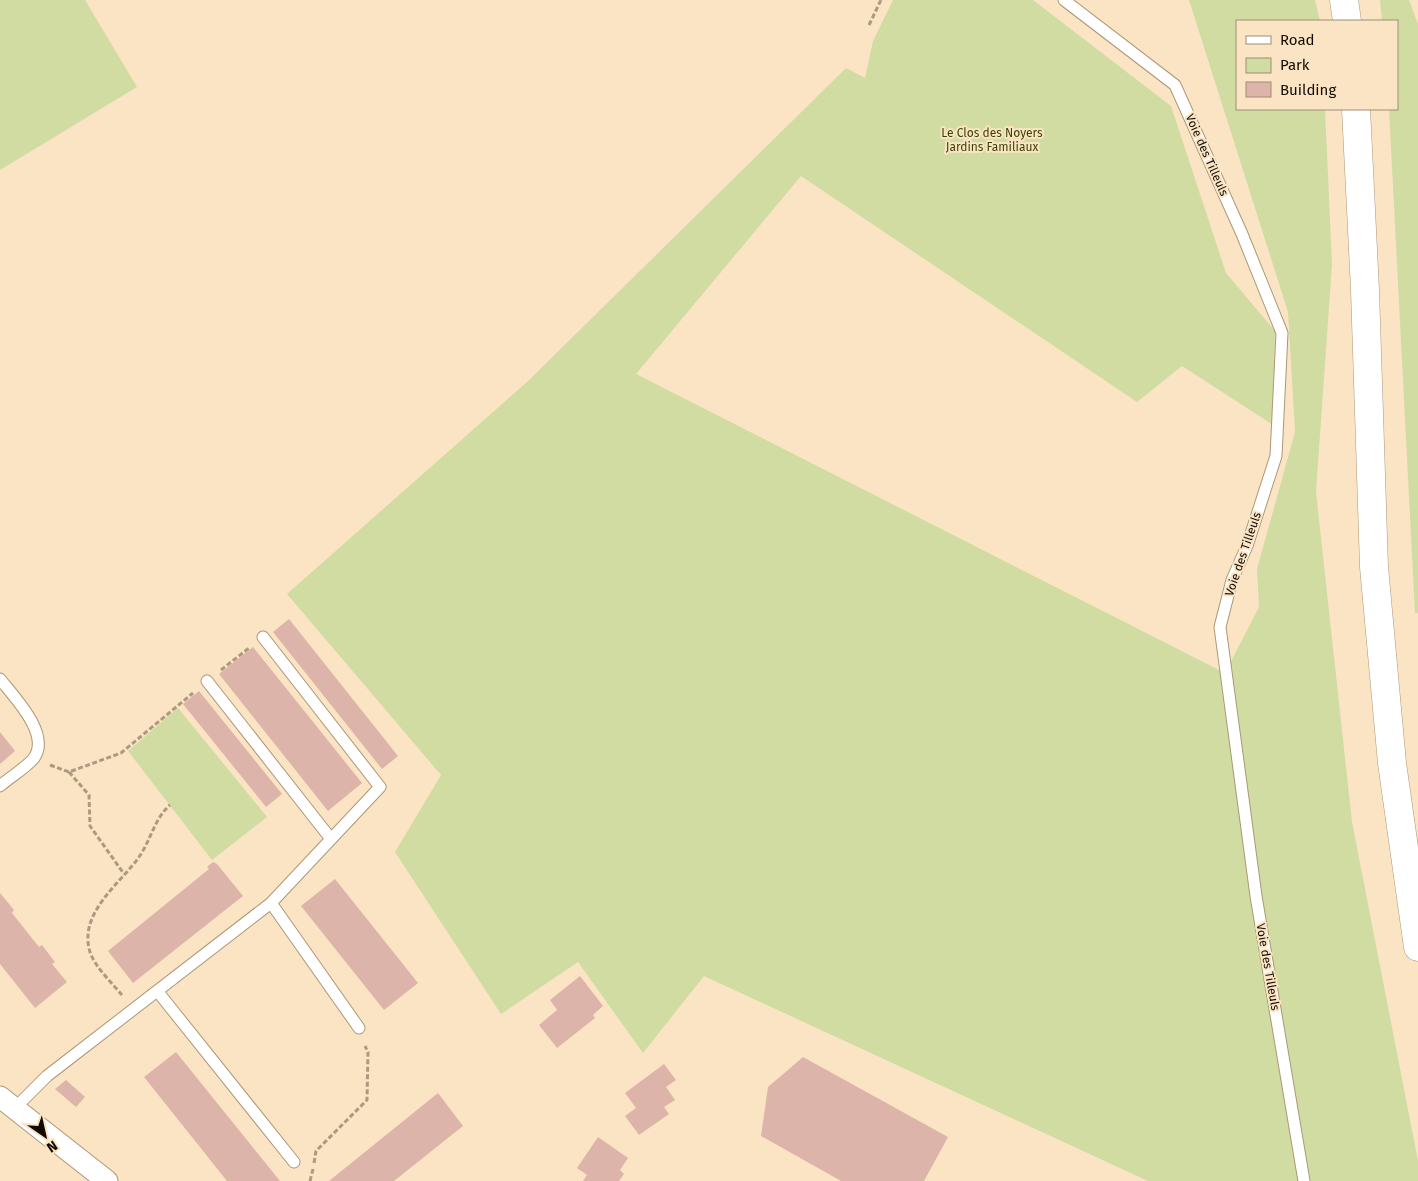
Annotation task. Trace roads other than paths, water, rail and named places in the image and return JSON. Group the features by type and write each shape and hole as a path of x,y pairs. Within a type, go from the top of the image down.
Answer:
{"highway":[{"path":"1344,0 1347,20"},
{"path":"1356,110 1366,290 1374,567 1392,763 1418,947"}],"street":[{"path":"7,1102 107,1181"}],"lane":[{"name":"Voie des Tilleuls","path":"1064,0 1175,85 1242,234 1282,333 1276,456 1247,546 1232,580 1220,627 1256,896 1304,1181"},
{"path":"7,1102 47,1076 134,1011 271,903 380,787 263,637"},
{"path":"0,679 30,718 37,731 37,750 33,758 0,786"},
{"path":"207,681 331,839"},
{"path":"271,903 360,1028"},
{"path":"158,992 294,1162"}],"park label":[{"name":"Le Clos des Noyers Jardins Familiaux","path":"992,140"}]}
